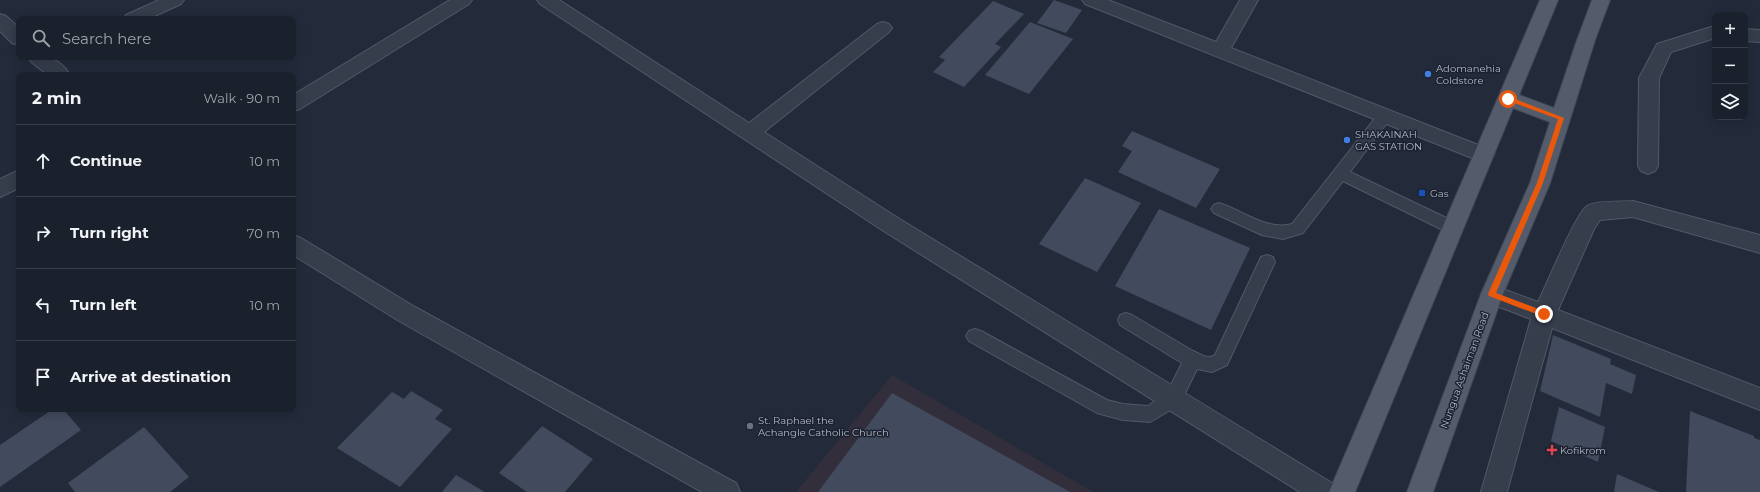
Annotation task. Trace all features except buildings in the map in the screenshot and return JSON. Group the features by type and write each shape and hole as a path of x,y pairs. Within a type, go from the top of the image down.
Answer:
{"main road":[{"path":"1342,492 1549,0"},
{"name":"Nungua Ashaiman Road","path":"1420,492 1492,294 1540,183 1586,40 1601,0"},
{"path":"1508,99 1561,118"}],"street":[{"path":"139,16 175,0"},
{"path":"296,102 462,0"},
{"path":"546,0 890,224 1323,492"},
{"path":"1091,0 1484,155"},
{"path":"1220,51 1249,0"},
{"path":"0,20 16,36"},
{"path":"750,133 883,28"},
{"path":"1648,166 1649,78 1664,48 1712,33"},
{"path":"1748,35 1760,36"},
{"path":"43,60 57,72"},
{"path":"0,189 16,180"},
{"path":"1494,492 1544,314 1594,212 1633,209 1760,244"},
{"path":"296,246 407,314 727,492"},
{"path":"1492,294 1760,399"}],"lane":[{"path":"1219,209 1268,231 1284,233 1297,229 1385,116"},
{"path":"1341,174 1452,228"},
{"path":"1126,320 1193,359 1206,365 1214,365 1221,360 1267,262"},
{"path":"975,336 1102,407 1123,412 1150,414 1173,399 1193,359"}],"shaded area":[{"path":"892,375 1093,492 796,492"}],"place":[{"name":"Adomanehia Coldstore","path":"1428,74"},
{"name":"SHAKAINAH GAS STATION","path":"1347,140"},
{"name":"Gas","path":"1422,193"},
{"name":"St. Raphael the Achangle Catholic Church","path":"750,426"},
{"name":"Kofikrom","path":"1552,450"}],"route":[{"path":"1508,99 1561,118 1540,183 1492,294 1544,314"}]}
